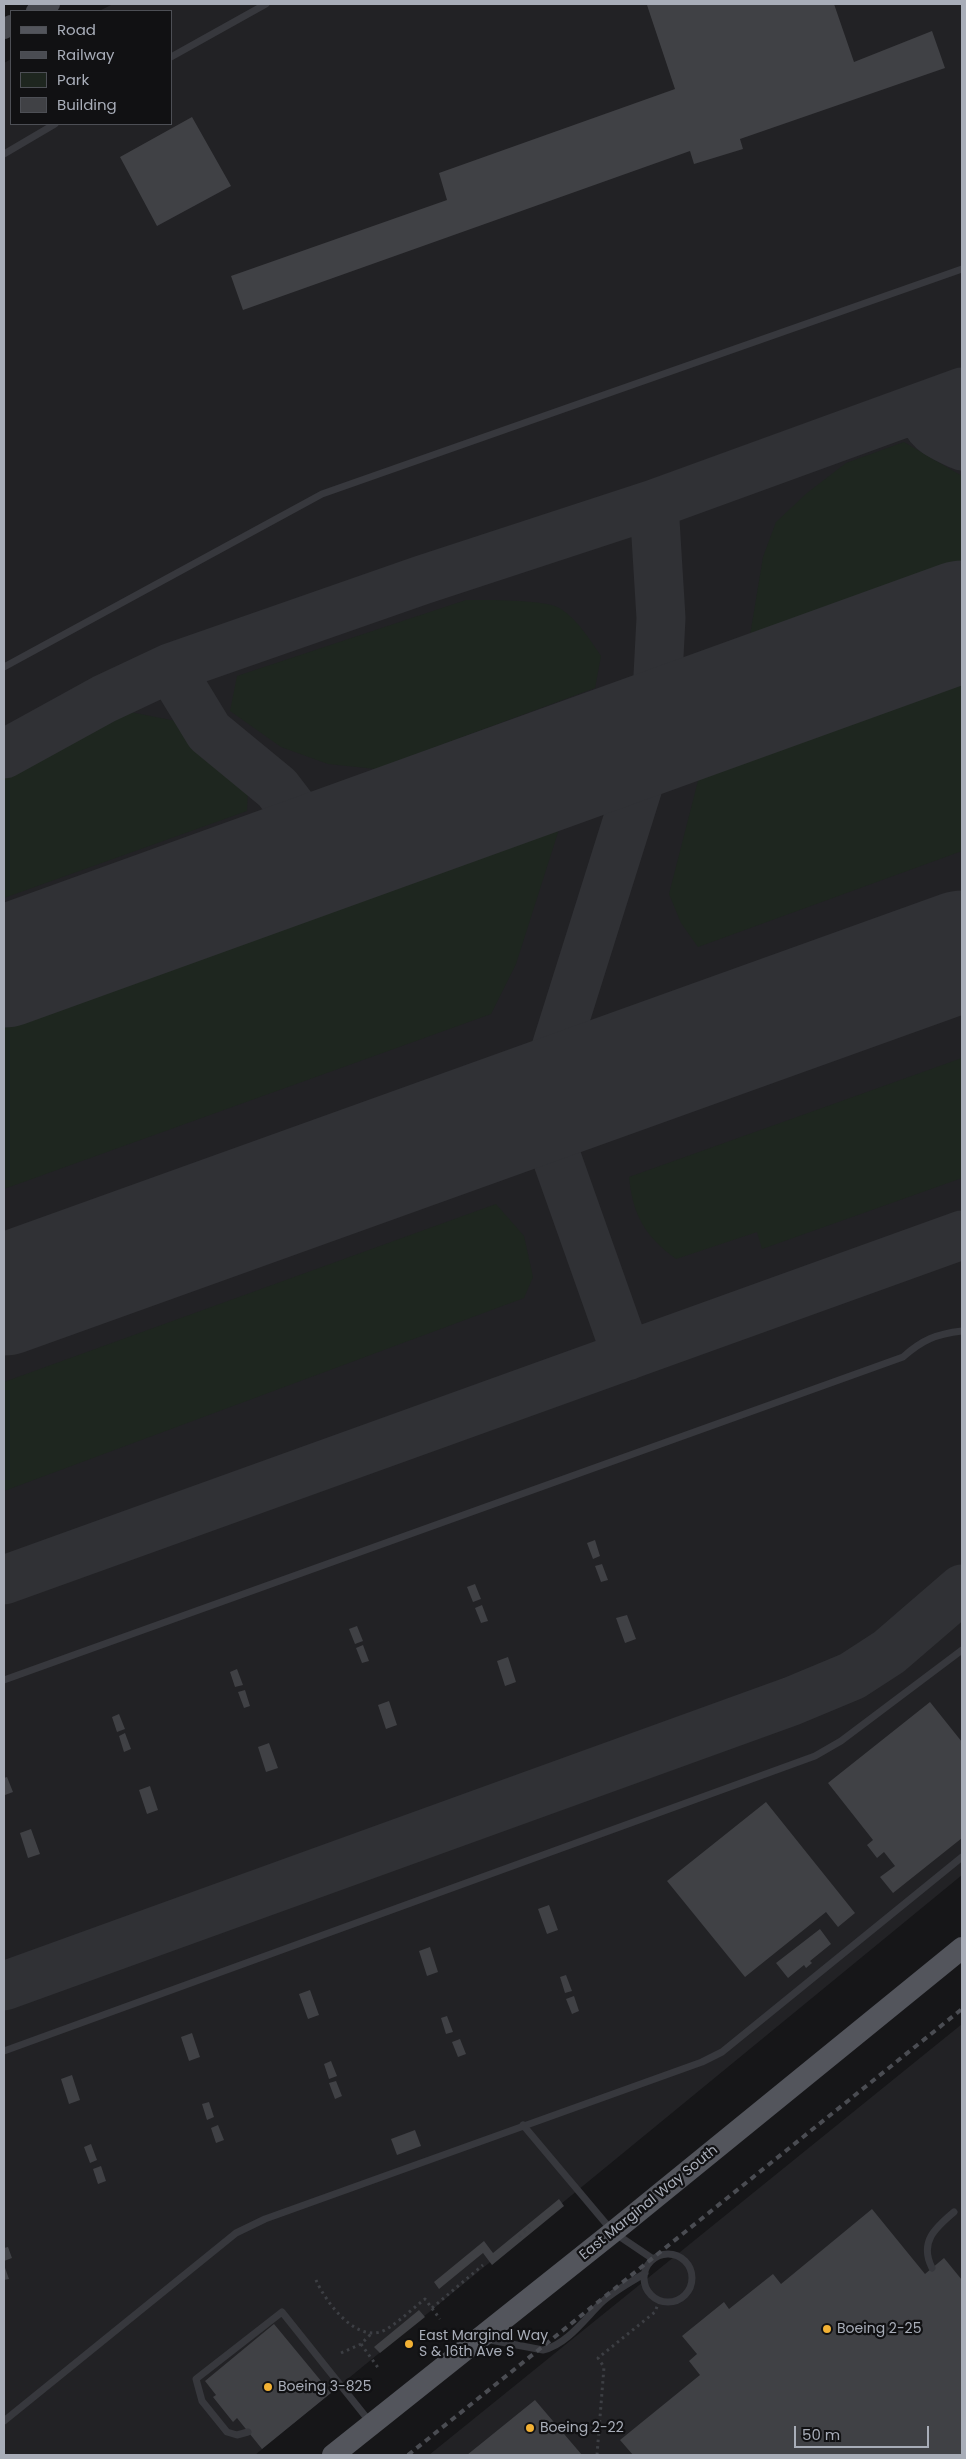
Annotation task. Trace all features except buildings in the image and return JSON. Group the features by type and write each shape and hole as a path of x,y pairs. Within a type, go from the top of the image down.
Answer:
{"main road":[{"path":"38,10 50,4"},
{"name":"East Marginal Way South","path":"333,2455 613,2232 962,1948"}],"lane":[{"path":"172,56 266,4"},
{"path":"4,154 53,125"},
{"path":"4,666 322,494 962,269"},
{"path":"4,1680 903,1357 919,1342 945,1333 962,1331"},
{"path":"4,2051 815,1756 841,1741 962,1650"},
{"path":"4,2421 236,2233 265,2219 702,2062 722,2052 962,1857"},
{"path":"523,2125 613,2232 653,2259"},
{"path":"932,2268 926,2248 930,2236 940,2223 954,2212"},
{"path":"480,2338 543,2350 552,2348 589,2318 600,2304 645,2274 653,2259 668,2254 675,2255 687,2264 692,2278 692,2285 683,2298 667,2303 659,2301 647,2290 645,2274"},
{"path":"248,2432 236,2436 227,2432 202,2400 196,2379 217,2367 282,2312 372,2424"}],"path":[{"path":"519,2237 530,2227"},
{"path":"432,2308 484,2266"},
{"path":"316,2280 323,2296 340,2316 363,2332 383,2331 425,2299 440,2319"},
{"path":"597,2455 604,2367 598,2358 655,2312 659,2301"},
{"path":"341,2353 361,2344 373,2332"},
{"path":"361,2344 379,2369"}],"shaded area":[{"path":"113,4 962,4 962,1875 255,2455 4,2455 4,63 10,60 10,125 172,125 172,10 101,10"},
{"path":"962,2024 962,2455 429,2455"}],"green space":[{"path":"904,442 962,476 962,566 749,641 763,557 776,522 807,493 846,463"},
{"path":"466,600 543,603 561,609 578,624 601,656 595,688 376,769 328,764 281,747 230,711 237,676"},
{"path":"962,675 962,851 698,947 681,923 669,894 701,769"},
{"path":"130,712 176,721 231,767 248,789 247,811 4,898 4,777 94,726"},
{"path":"562,820 516,964 491,1014 4,1189 4,1024"},
{"path":"962,1058 962,1178 762,1249 757,1232 676,1259 656,1242 637,1214 629,1177"},
{"path":"496,1204 524,1236 533,1277 524,1298 4,1491 4,1382"}],"taxiway":[{"path":"4,754 104,699 170,668 422,580 654,504 962,392"},
{"path":"921,408 927,423 936,433 962,446"},
{"path":"627,1356 538,1105 655,733 661,618 654,504"},
{"path":"170,668 209,732 277,788 326,852"},
{"path":"4,1580 962,1235"},
{"path":"4,1986 792,1701 852,1676 889,1652 962,1589"}],"runway":[{"path":"4,967 962,621"},
{"path":"4,1295 962,951"}],"railway":[{"path":"408,2455 962,2009"}],"place":[{"name":"Boeing 2-25","path":"827,2329"},
{"name":"East Marginal Way S & 16th Ave S","path":"409,2344"},
{"name":"Boeing 3-825","path":"268,2387"},
{"name":"Boeing 2-22","path":"530,2428"}]}
